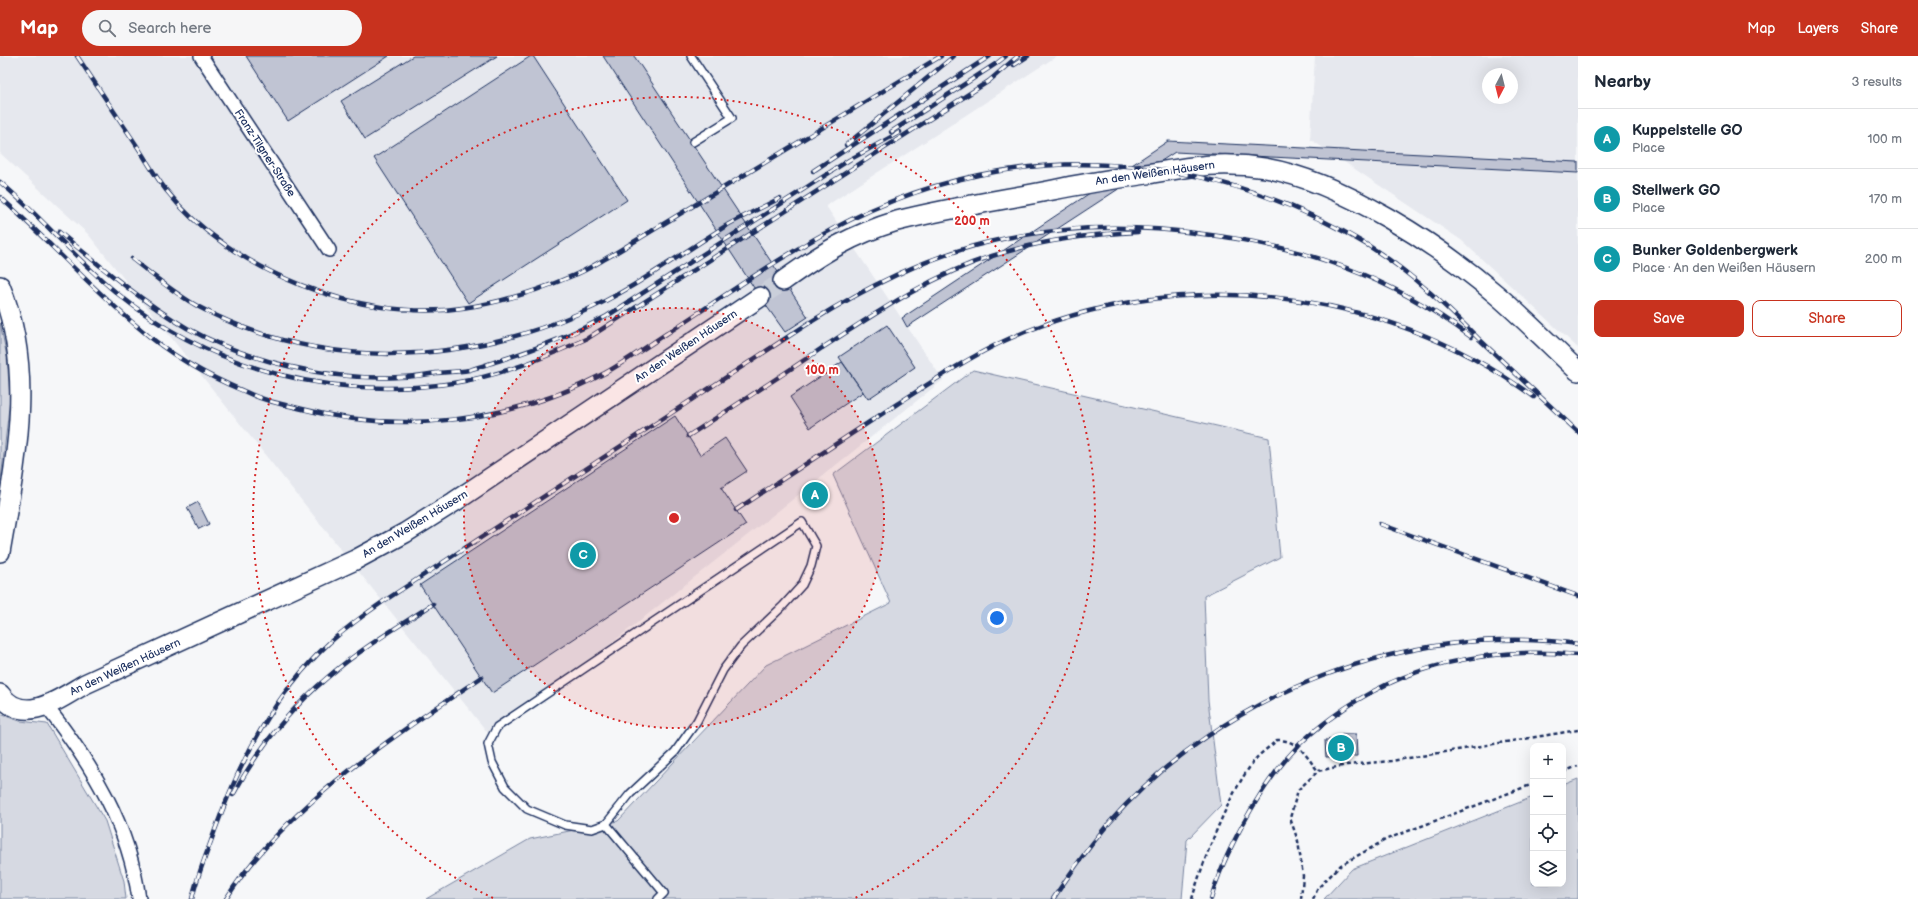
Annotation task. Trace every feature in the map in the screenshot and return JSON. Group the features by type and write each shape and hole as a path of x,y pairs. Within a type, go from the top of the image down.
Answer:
{"street":[{"name":"Franz-Tilgner-Straße","path":"201,56 329,250"},
{"name":"An den Weißen Häusern","path":"783,281 819,255 842,242 876,228 910,218 1115,178 1187,166 1222,164 1245,165 1279,171 1313,181 1362,204 1411,233 1499,296 1578,371"},
{"path":"0,286 8,308 16,345 21,397 18,441 0,552"},
{"name":"An den Weißen Häusern","path":"46,706 85,684 355,560 405,533 503,470 760,297"},
{"path":"0,694 14,705 22,708 30,710 46,706 88,763 109,800 126,841 136,873 139,899"}],"lane":[{"path":"691,56 732,118 694,142"},
{"path":"802,522 816,546 811,566 802,585 783,606 741,646 723,670 697,721 675,752 630,794 606,824 592,829 565,825 527,809 505,787 492,762 488,744 497,727 802,522"},
{"path":"606,824 664,893 658,899"}],"path":[{"path":"1301,899 1303,876 1298,841 1290,818 1298,790 1318,771 1346,765 1391,761 1578,730"},
{"path":"1192,899 1214,838 1234,795 1254,760 1277,740 1288,740 1298,746 1318,771"},
{"path":"1566,771 1578,766"},
{"path":"1313,899 1318,888 1341,865 1387,839 1530,785"}],"shaded area":[{"path":"0,56 1057,56 826,206 943,380 492,738 88,234 0,153"},
{"path":"1315,56 1578,56 1578,348 1461,240 1310,139"},
{"path":"0,323 7,357 10,398 0,489"},
{"path":"973,370 1269,438 1280,557 1204,596 1208,700 1221,805 1187,840 1182,899 426,899 530,839 618,821 766,665 891,603 833,475"},
{"path":"0,714 20,721 47,724 105,821 124,881 126,899 0,899"},
{"path":"1578,779 1578,899 1324,899 1352,869 1530,798 1530,887 1566,887 1566,784"}],"building":[{"path":"246,56 389,56 288,121"},
{"path":"413,56 497,56 365,139 341,101"},
{"path":"533,56 627,200 468,303 374,158"},
{"path":"603,56 634,56 808,317 785,332 760,297"},
{"path":"1168,141 1578,162 1578,173 1175,152 907,327 902,318"},
{"path":"887,325 915,367 868,399 839,357"},
{"path":"842,362 863,392 810,428 790,397"},
{"path":"675,416 700,455 725,438 747,471 721,488 746,525 492,693 420,585"},
{"path":"819,488 823,495 811,503 807,496"},
{"path":"198,502 209,524 199,529 187,508"},
{"path":"1342,734 1356,734 1357,756 1326,757 1325,740 1342,739"}],"tunnel":[{"path":"760,297 783,281"}],"railway":[{"path":"77,56 166,190 193,219 225,244 261,266 300,285 341,298 382,307 423,311 462,308 504,300 545,287 582,272 941,56"},
{"path":"846,145 954,56"},
{"path":"813,171 990,56"},
{"path":"891,132 1006,56"},
{"path":"0,182 118,294 155,320 193,342 234,360 276,374 319,383 364,387 408,387 453,383 505,371 588,338 989,81 1018,56"},
{"path":"1014,65 1028,56"},
{"path":"59,232 121,283 170,318 187,328 236,351 290,367 346,376 404,377 461,371 477,368 542,346 607,316 849,160 900,132"},
{"path":"0,197 102,295 138,327 163,347 203,372 252,395 285,405 337,416 376,421 415,422 454,419 493,413 532,403 569,390 621,364 756,274 826,232 850,220 914,193 980,175 1046,166 1112,165 1179,173 1244,189 1307,214 1369,246 1399,267 1427,290 1578,432"},
{"path":"132,259 173,291 190,302 245,328 292,342 340,351 388,354 437,351 485,343 533,331 580,313 619,294 729,224 780,198"},
{"path":"192,899 199,873 225,804 248,754 275,707 291,685 309,663 329,643 384,601 809,323 851,298 895,275 941,256 1016,236 1069,229 1096,228 1176,231 1240,239 1310,256 1344,267 1409,297 1471,337"},
{"path":"688,436 904,296 969,264 992,256 1046,242 1101,234 1138,232"},
{"path":"736,510 897,404 976,355 1004,341 1070,316 1138,301 1207,295 1276,298 1345,309 1411,330 1475,359 1534,397"},
{"path":"1380,524 1578,596"},
{"path":"233,795 252,762 287,717 300,703 353,657 433,604"},
{"path":"1053,899 1080,859 1102,831 1156,776 1207,737 1263,703 1323,676 1385,656 1449,644 1514,640 1578,644"},
{"path":"1211,899 1221,870 1243,824 1274,774 1309,735 1359,699 1388,684 1418,672 1448,663 1512,653 1578,655"},
{"path":"226,899 250,866 278,834 309,804 377,749 482,677"}],"place":[{"name":"Kuppelstelle GO","path":"815,495"},
{"name":"Bunker Goldenbergwerk","path":"583,555"},
{"name":"Stellwerk GO","path":"1341,748"}]}
